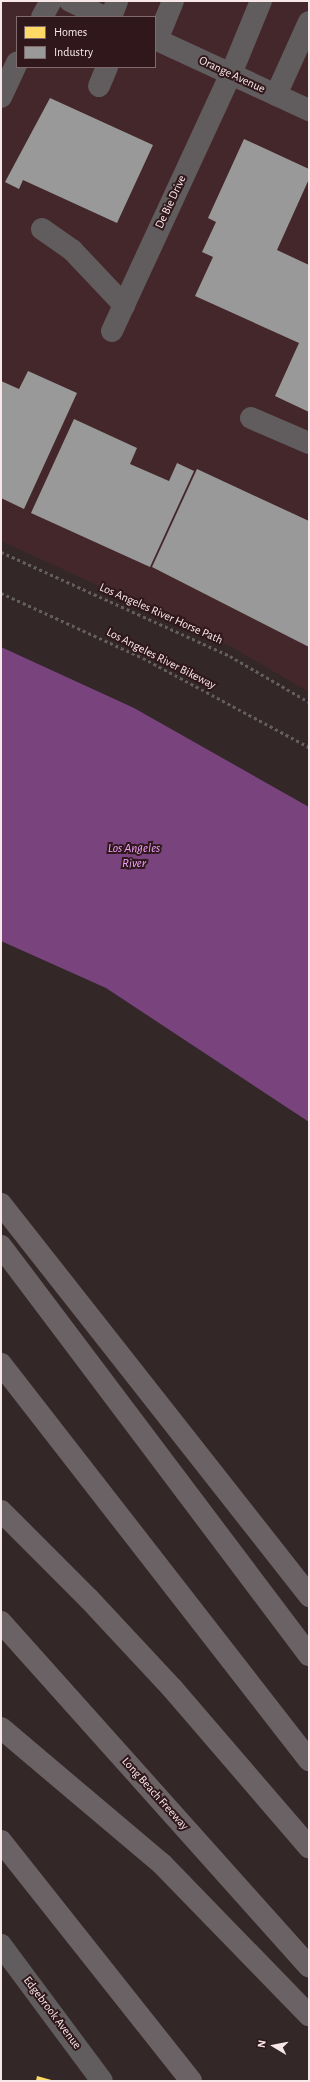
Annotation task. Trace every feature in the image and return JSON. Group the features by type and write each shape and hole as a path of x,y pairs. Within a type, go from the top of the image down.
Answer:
{"highway":[{"path":"1,1204 309,1596"},
{"path":"1,1246 309,1655"},
{"path":"1,1364 309,1760"},
{"path":"1,1510 88,1598 172,1688 309,1847"},
{"name":"Long Beach Freeway","path":"1,1622 309,1966"},
{"path":"1,1728 162,1864 309,2015"},
{"path":"1,1841 191,2081"}],"street":[{"path":"43,16 51,1"},
{"path":"70,1 103,16"},
{"path":"111,16 117,1"},
{"path":"156,40 173,1"},
{"name":"De Bie Drive","path":"112,330 231,74 261,1"},
{"path":"276,95 309,22"},
{"name":"Orange Avenue","path":"156,40 309,110"},
{"path":"1,97 16,65"},
{"path":"42,228 72,250 124,305"},
{"path":"251,418 309,443"},
{"name":"Edgebrook Avenue","path":"1,1945 102,2081"}],"path":[{"name":"Los Angeles River Horse Path","path":"1,552 230,656 309,702"},
{"name":"Los Angeles River Bikeway","path":"1,593 143,658 309,747"}],"shaded area":[{"path":"1,1 309,1 309,692 230,646 1,541"}],"water":[{"name":"Los Angeles River","path":"1,647 134,708 309,807 309,1122 106,988 1,941"}],"building: Homes":[{"path":"37,2076 55,2081 36,2081"}],"building: Industry":[{"path":"50,98 153,145 117,223 23,180 19,189 5,182"},
{"path":"244,139 309,169 309,179 277,250 309,265 309,412 275,396 299,343 195,296 213,257 202,252 216,222 208,218"},
{"path":"28,371 77,393 24,509 1,498 1,381 19,389"},
{"path":"74,419 137,448 130,464 169,481 177,463 194,471 150,567 31,513"},
{"path":"197,469 309,521 309,647 152,567"}]}
